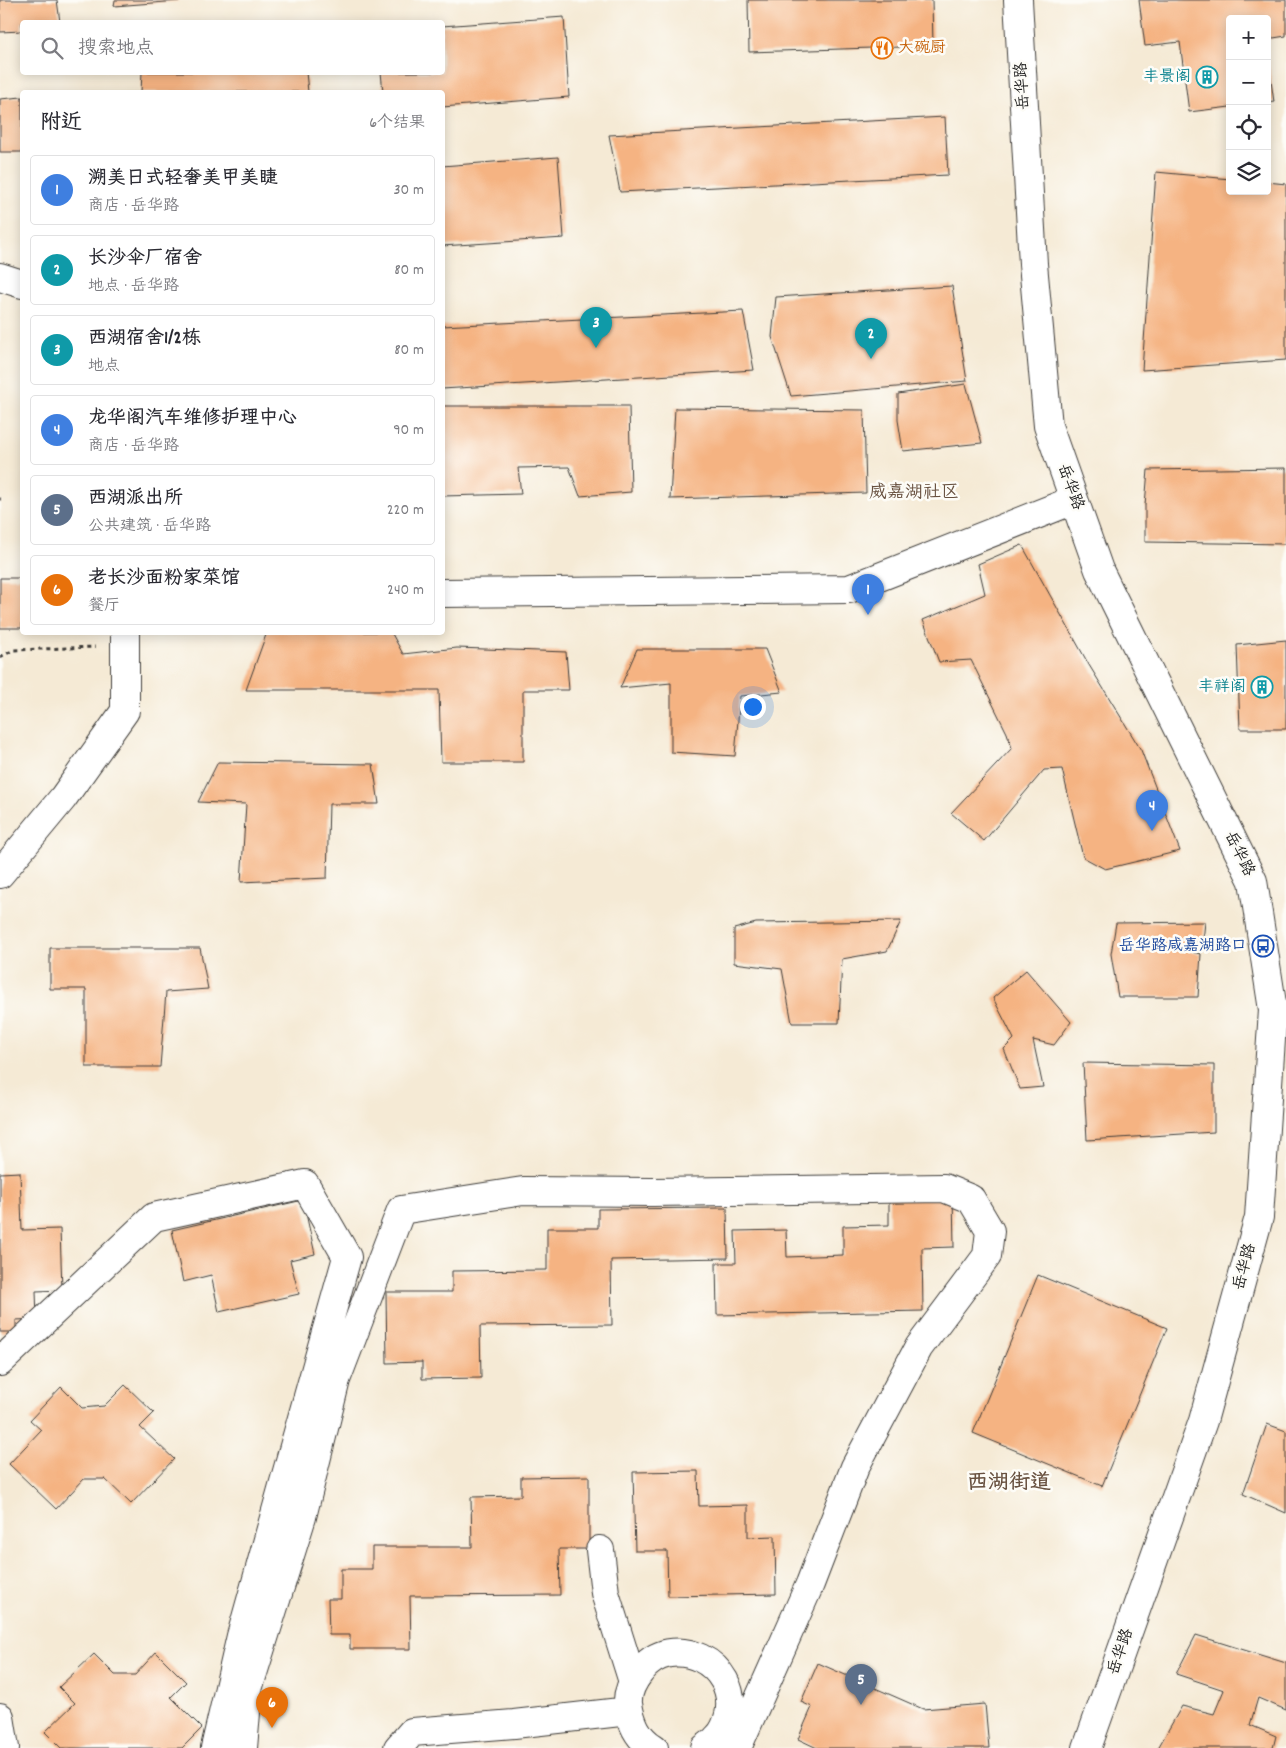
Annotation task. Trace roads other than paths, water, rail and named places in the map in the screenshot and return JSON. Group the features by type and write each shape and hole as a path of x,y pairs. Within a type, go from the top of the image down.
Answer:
{"street":[{"name":"岳华路","path":"1018,0 1032,264 1048,426 1099,570 1253,881 1273,1010 1259,1217 1203,1421 1087,1748"},
{"path":"0,277 20,283"},
{"path":"445,593 850,589 1074,500"},
{"path":"0,874 63,798 126,711 124,639"},
{"path":"0,1362 154,1217 305,1184 346,1256 242,1636 215,1748"},
{"path":"244,1748 248,1689 302,1517 336,1380 401,1210 523,1191 652,1192 944,1188 971,1199 990,1232 987,1256 919,1347 855,1467 810,1584 737,1748"},
{"path":"600,1550 605,1593 633,1682"},
{"path":"654,1748 638,1735 630,1718 628,1700 633,1682 644,1667 659,1656 677,1652 694,1655 710,1662 722,1675 729,1690 731,1707 727,1724 718,1738 706,1748"},
{"path":"398,1748 412,1732 514,1724 629,1711"},
{"path":"0,1717 5,1748"}],"place":[{"name":"大碗厨","path":"882,48"},
{"name":"丰景阁","path":"1207,77"},
{"name":"西湖宿舍1/2栋","path":"596,348"},
{"name":"长沙伞厂宿舍","path":"871,359"},
{"name":"溯美日式轻奢美甲美睫","path":"868,615"},
{"name":"丰祥阁","path":"1262,687"},
{"name":"龙华阁汽车维修护理中心","path":"1152,831"},
{"name":"岳华路咸嘉湖路口","path":"1263,946"},
{"name":"西湖派出所","path":"861,1705"},
{"name":"老长沙面粉家菜馆","path":"272,1728"}],"district":[{"name":"威嘉湖社区","path":"914,493"},
{"name":"西湖街道","path":"1009,1484"}]}
